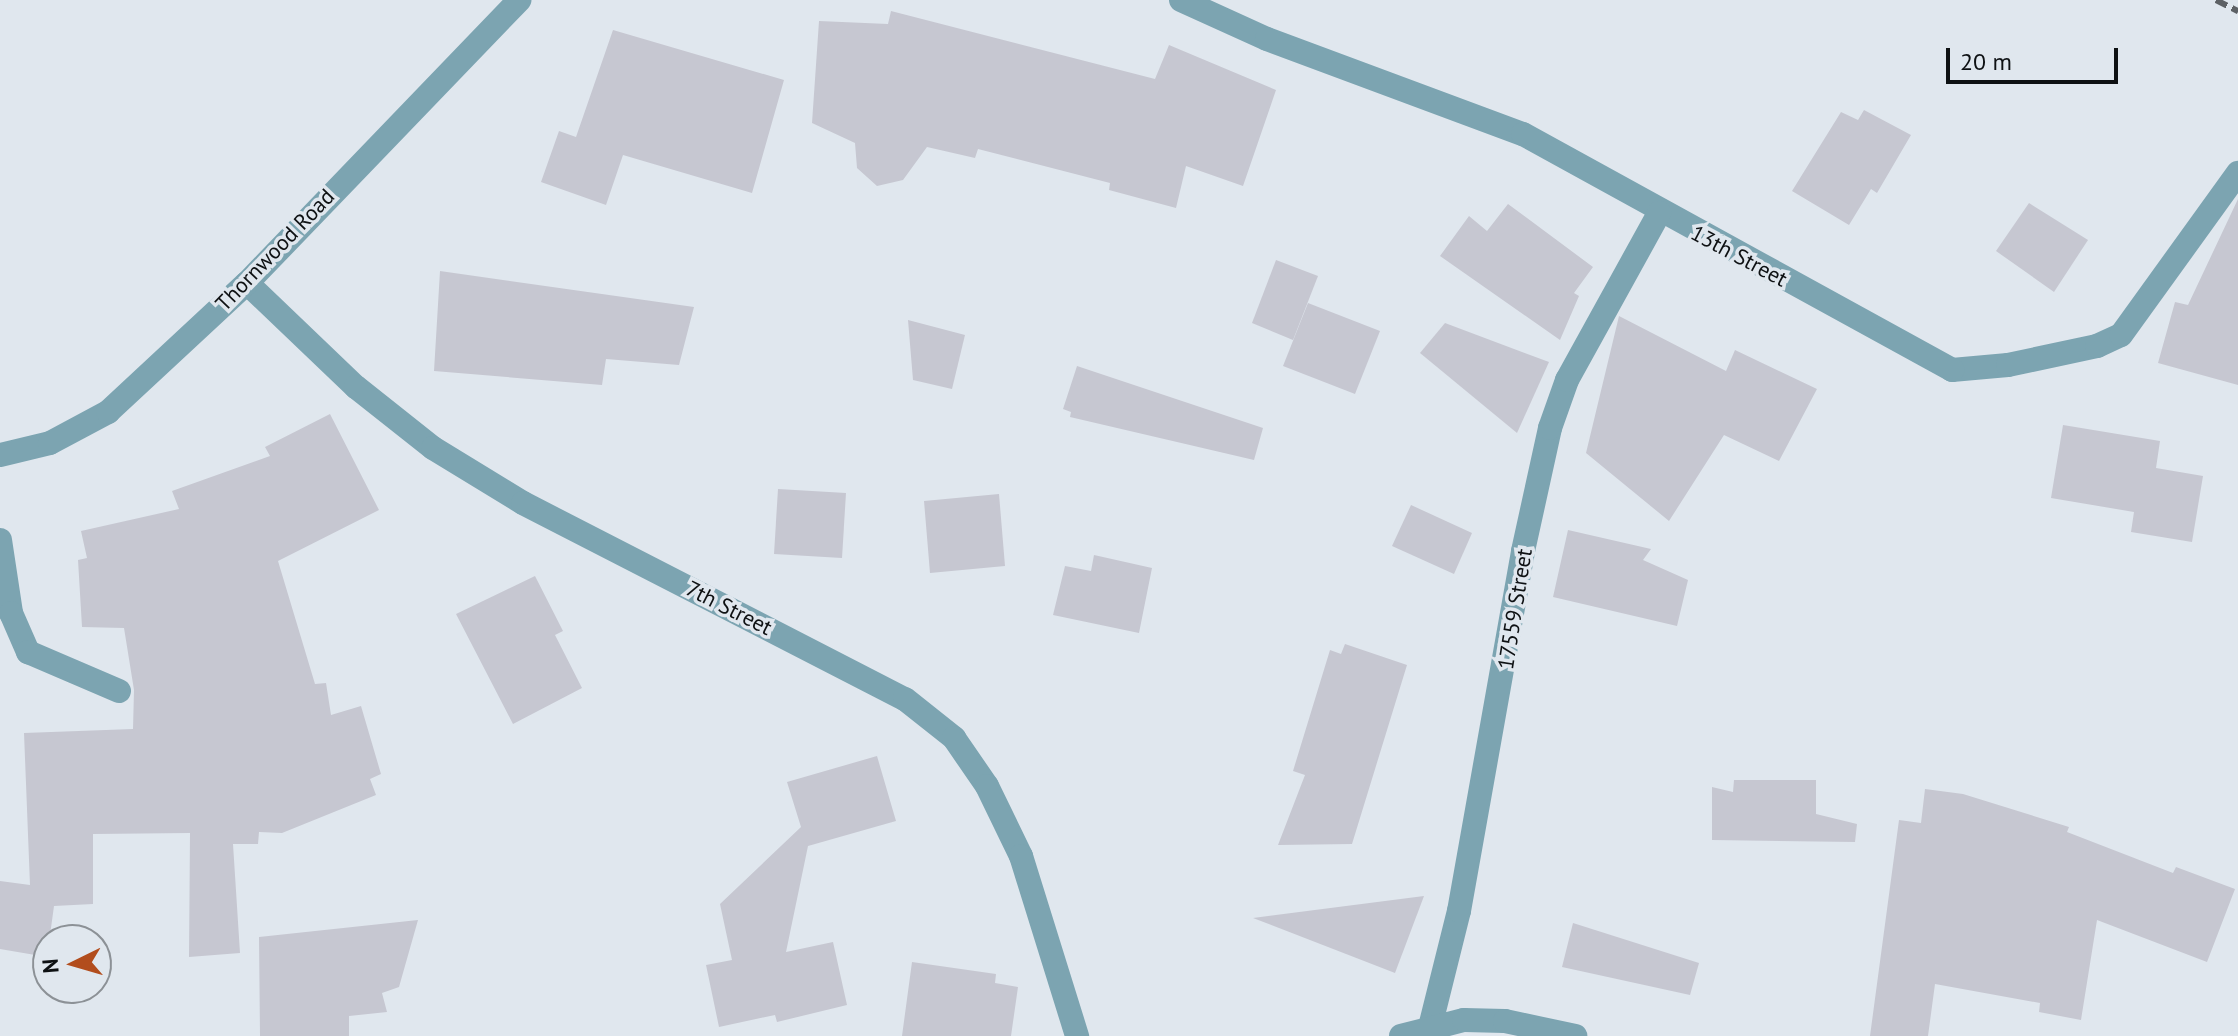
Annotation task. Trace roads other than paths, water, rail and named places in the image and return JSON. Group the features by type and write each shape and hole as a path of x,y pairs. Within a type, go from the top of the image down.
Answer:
{"street":[{"name":"Thornwood Road","path":"0,455 50,443 108,412 247,283 519,0"},
{"name":"13th Street","path":"1181,0 1267,39 1523,134 1659,213 1952,370 2023,362 2097,346 2121,335 2238,173"},
{"name":"17559 Street","path":"1430,1027 1459,911 1523,551 1550,428 1567,380 1659,213"},
{"name":"7th Street","path":"247,283 356,387 433,448 523,503 905,699 954,738 987,786 1021,856 1077,1036"},
{"path":"0,540 11,613 28,652 119,691"},
{"path":"1401,1036 1464,1020 1505,1021 1575,1036"}],"railway":[{"path":"2216,0 2238,11"}]}
